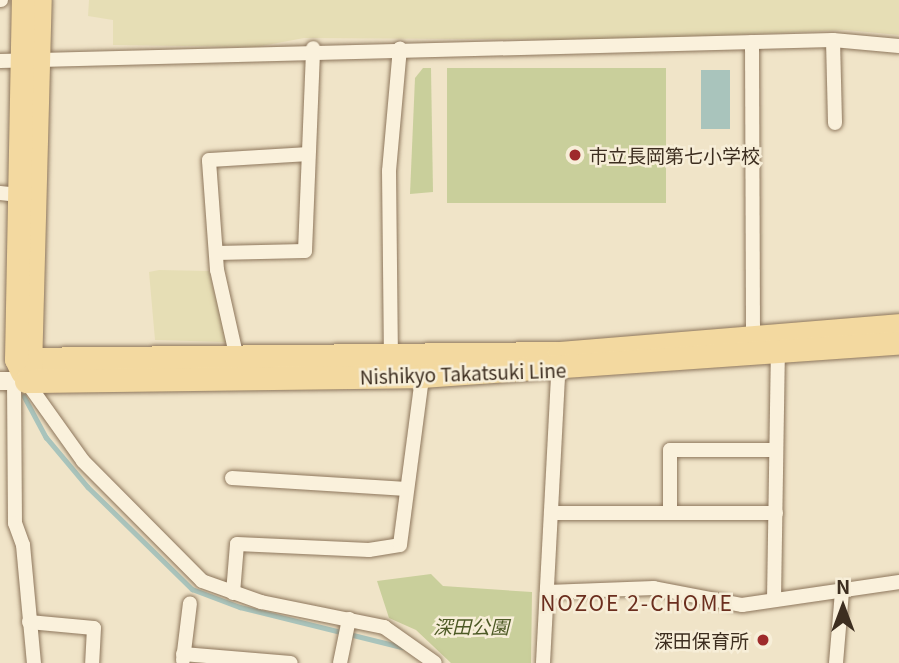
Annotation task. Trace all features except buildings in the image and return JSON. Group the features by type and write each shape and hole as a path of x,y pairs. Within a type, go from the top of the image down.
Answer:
{"main road":[{"path":"15,370 23,0"},
{"path":"15,370 10,194 21,58 40,0"},
{"name":"Nishikyo Takatsuki Line","path":"15,370 391,368 559,362 778,343 899,325"},
{"name":"Nishikyo Takatsuki Line","path":"778,343 899,342"}],"street":[{"path":"21,58 263,56 313,48 752,41 833,40 899,47"},
{"path":"833,40 835,123"},
{"path":"752,41 753,345"},
{"path":"217,253 305,251 306,154 313,48"},
{"path":"391,368 389,171 400,48"},
{"path":"239,369 217,253 209,160 306,154"},
{"path":"774,600 778,343"},
{"path":"543,663 559,362"},
{"path":"233,593 237,544 369,550 400,545 423,367"},
{"path":"15,370 7,522 23,545 34,663"},
{"path":"15,370 55,429 127,510 202,581 233,593 384,628 435,663"},
{"path":"670,513 670,450 776,450"},
{"path":"232,478 407,489"},
{"path":"552,513 776,513"},
{"path":"547,592 654,588 742,605 899,582"},
{"path":"836,663 842,591"},
{"path":"190,603 183,659 291,663"},
{"path":"340,663 349,619"},
{"path":"29,622 94,628 92,663"}],"shaded area":[{"path":"89,0 899,0 899,35 846,30 619,40 304,38 256,47 113,45 113,20 88,16"},
{"path":"209,271 227,342 155,340 149,272"}],"green space":[{"path":"423,68 431,68 433,192 410,194 415,78"},
{"path":"447,68 666,68 666,203 447,203"},
{"name":"深田公園","path":"431,574 443,586 532,592 531,663 451,663 416,630 389,618 377,581"}],"water":[{"path":"701,70 730,70 730,129 701,129"}],"waterway":[{"path":"24,396 46,437 88,487 192,589 240,607 402,647"}],"place":[{"name":"市立長岡第七小学校","path":"575,155"},
{"name":"深田保育所","path":"763,640"}],"district":[{"name":"NOZOE 2-CHOME","path":"637,602"}]}
